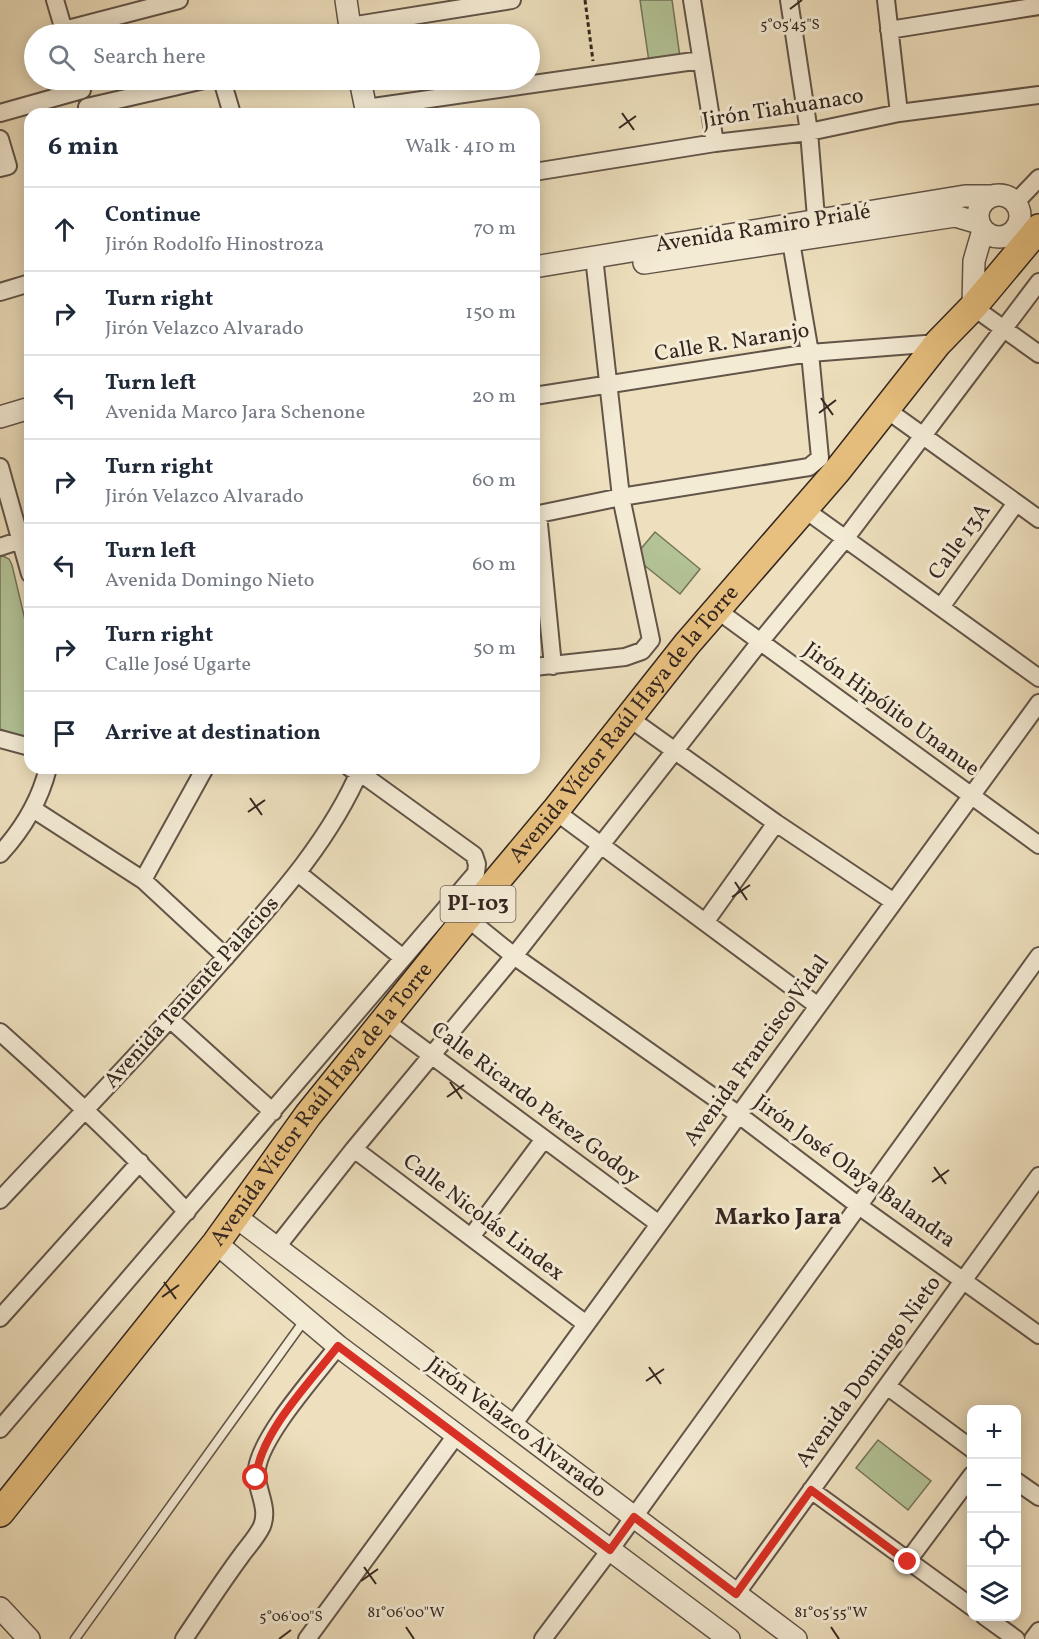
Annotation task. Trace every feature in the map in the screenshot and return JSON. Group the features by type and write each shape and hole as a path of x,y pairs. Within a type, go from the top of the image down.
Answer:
{"main road":[{"name":"Avenida Víctor Raúl Haya de la Torre","path":"0,1513 216,1243 308,1115 384,1020 717,610 887,410 938,343 972,307 994,236 1039,227"}],"street":[{"path":"55,0 62,24"},
{"path":"93,24 179,0"},
{"path":"346,0 350,24"},
{"path":"383,24 512,0"},
{"path":"692,0 715,143"},
{"path":"789,0 809,132 817,229"},
{"path":"886,0 899,113"},
{"path":"889,30 1039,6"},
{"path":"540,83 701,60"},
{"path":"0,114 66,90"},
{"path":"82,90 87,108"},
{"path":"99,108 167,90"},
{"path":"225,90 230,108"},
{"path":"362,90 365,108"},
{"path":"385,108 496,90"},
{"name":"Jirón Tiahuanaco","path":"540,171 715,143 809,132 899,113 1039,95"},
{"path":"0,139 4,167"},
{"path":"993,196 985,200 978,215 994,236 1006,237 1018,226 1020,218 1018,206 1039,178"},
{"name":"Avenida Ramiro Prialé","path":"540,267 595,263 790,234 965,196 1009,197 1018,206"},
{"path":"1018,206 1039,227"},
{"name":"Avenida Ramiro Prialé","path":"817,229 955,216 994,236"},
{"path":"540,513 621,497 809,468 820,458 810,353 790,234"},
{"path":"994,236 974,261 972,307 1039,354"},
{"path":"540,667 626,657 642,651 651,640 621,497 595,263"},
{"name":"Avenida Ramiro Prialé","path":"540,278 595,263"},
{"path":"276,1248 354,1149 514,956 760,642 845,539 1039,282"},
{"path":"0,292 24,285"},
{"name":"Calle R. Naranjo","path":"540,395 810,353 938,343"},
{"path":"0,417 24,410"},
{"path":"887,410 1039,519"},
{"path":"0,467 24,551"},
{"name":"Calle 13A","path":"941,607 1016,503"},
{"path":"804,509 1039,678"},
{"path":"0,547 21,540"},
{"path":"540,548 554,666"},
{"name":"Jirón Hipólito Unanue","path":"717,610 1039,845"},
{"name":"Avenida Francisco Vidal","path":"512,1426 1039,703"},
{"path":"629,718 776,824 894,902"},
{"path":"0,739 24,745"},
{"path":"0,854 33,809 46,774"},
{"path":"143,880 202,774"},
{"name":"Avenida Teniente Palacios","path":"0,1200 171,1020 271,907 323,837 354,774"},
{"path":"0,1429 476,873 477,864 474,855 363,774"},
{"path":"33,809 143,880 226,957"},
{"path":"555,811 818,1006"},
{"path":"706,921 776,824"},
{"path":"298,873 403,958"},
{"name":"Jirón José Olaya Balandra","path":"467,918 514,956 739,1115 859,1206 1039,1335"},
{"path":"543,1639 634,1517 1039,956"},
{"path":"171,1020 273,1112"},
{"name":"Calle Ricardo Pérez Godoy","path":"384,1020 659,1224"},
{"path":"0,1032 86,1109 187,1212"},
{"path":"471,1237 544,1138"},
{"name":"Calle Nicolás Lindex","path":"354,1149 586,1324"},
{"path":"0,1318 140,1162"},
{"name":"Avenida Domingo Nieto","path":"736,1594 1039,1176"},
{"name":"Jirón Velazco Alvarado","path":"236,1217 796,1639"},
{"name":"Jirón Velazco Alvarado","path":"216,1243 338,1346 729,1639"},
{"path":"184,1639 263,1524 265,1510 258,1485 257,1466 271,1434 338,1346"},
{"path":"887,1386 967,1445"},
{"path":"307,1639 457,1434"},
{"path":"908,1562 967,1482"},
{"path":"1021,1484 1039,1497"},
{"path":"811,1490 967,1603"},
{"path":"0,1608 29,1639"},
{"path":"990,1621 1017,1639"},
{"path":"1033,1639 1039,1631"}],"lane":[{"path":"75,1639 306,1318"}],"path":[{"path":"585,0 595,74"}],"green space":[{"path":"640,0 672,0 680,57 649,62"},
{"path":"655,532 700,569 680,594 634,557"},
{"path":"0,557 9,559 12,565 24,616 24,738 0,729"},
{"path":"878,1440 931,1481 908,1510 856,1468"}],"district":[{"name":"Marko Jara","path":"778,1218"}],"route":[{"path":"256,1478 257,1466 271,1434 338,1346 610,1550 634,1517 736,1594 811,1490 908,1562"}]}
